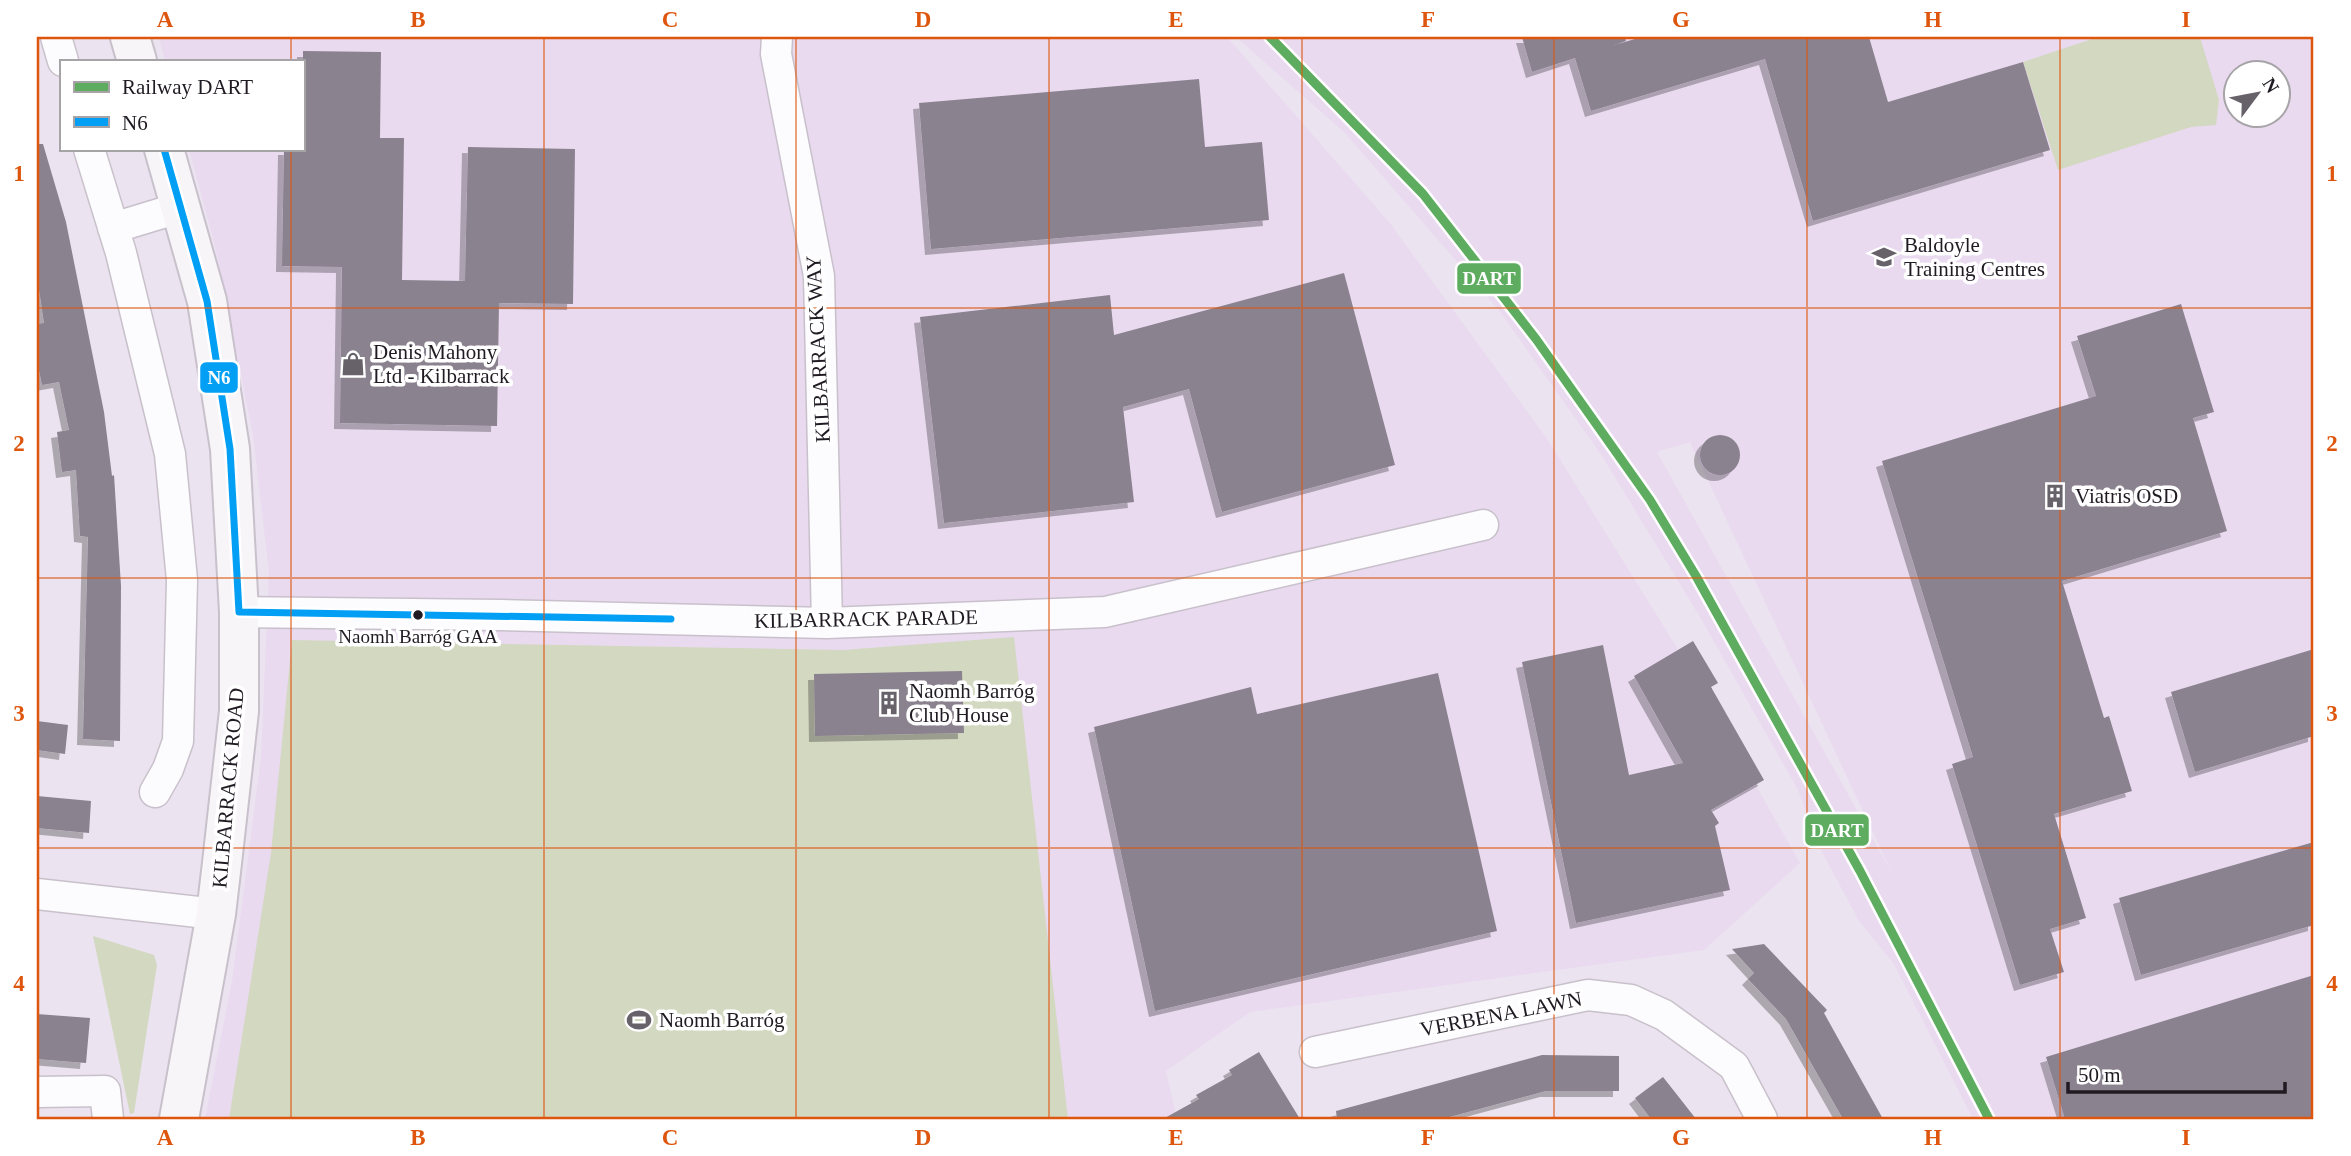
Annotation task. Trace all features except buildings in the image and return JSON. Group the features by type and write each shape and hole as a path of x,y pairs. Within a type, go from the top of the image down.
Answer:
{"main road":[{"path":"130,37 137,60"},
{"name":"KILBARRACK ROAD","path":"164,150 207,300 230,449 239,612 239,711 216,914 179,1119"}],"street":[{"path":"56,37 63,60"},
{"name":"KILBARRACK WAY","path":"777,37 776,54 818,276 827,623"},
{"path":"89,150 113,228 170,454 182,580 178,741 168,769 155,792"},
{"path":"113,228 182,207"},
{"name":"KILBARRACK PARADE","path":"239,612 513,615 827,623 1105,612 1483,524"},
{"path":"37,894 216,914"},
{"name":"VERBENA LAWN","path":"1315,1052 1588,995 1630,1000 1664,1015 1734,1066 1762,1119"},
{"path":"37,1092 105,1091 108,1119"}],"shaded area":[{"path":"159,37 1227,37 1389,222 1548,440 1684,659 1800,863 1704,950 1250,1012 1166,1071 1177,1119 205,1119 232,981 261,758 269,573 253,435 215,246 189,150 304,150 304,60 165,60"},
{"path":"1236,37 2314,37 2314,1119 1973,1119 1894,964 1859,921 1821,850 1798,790 1700,617 1602,456 1498,309 1345,133","holes":["1690,442 1892,873 1657,452"]}],"green space":[{"path":"2098,37 2200,37 2219,100 2216,125 2191,127 2058,170 2023,62"},
{"name":"Naomh Barróg GAA","path":"1014,637 1068,1119 229,1119 271,853 292,640 843,650"},
{"path":"93,936 154,955 157,965 134,1113 130,1114"}],"rail line":[{"name":"DART","path":"1270,37 1423,194 1536,339 1650,500 1696,576 1860,871 1989,1119"}],"transit line":[{"name":"N6","path":"164,150 207,301 230,449 239,612"},
{"name":"N6","path":"239,612 671,619"}],"place":[{"name":"Baldoyle Training Centres","path":"1884,257"},
{"name":"Denis Mahony Ltd - Kilbarrack","path":"353,364"},
{"name":"Viatris OSD","path":"2055,496"},
{"name":"Naomh Barróg GAA","path":"418,615"},
{"name":"Naomh Barróg Club House","path":"889,703"},
{"name":"Naomh Barróg","path":"639,1020"}]}
